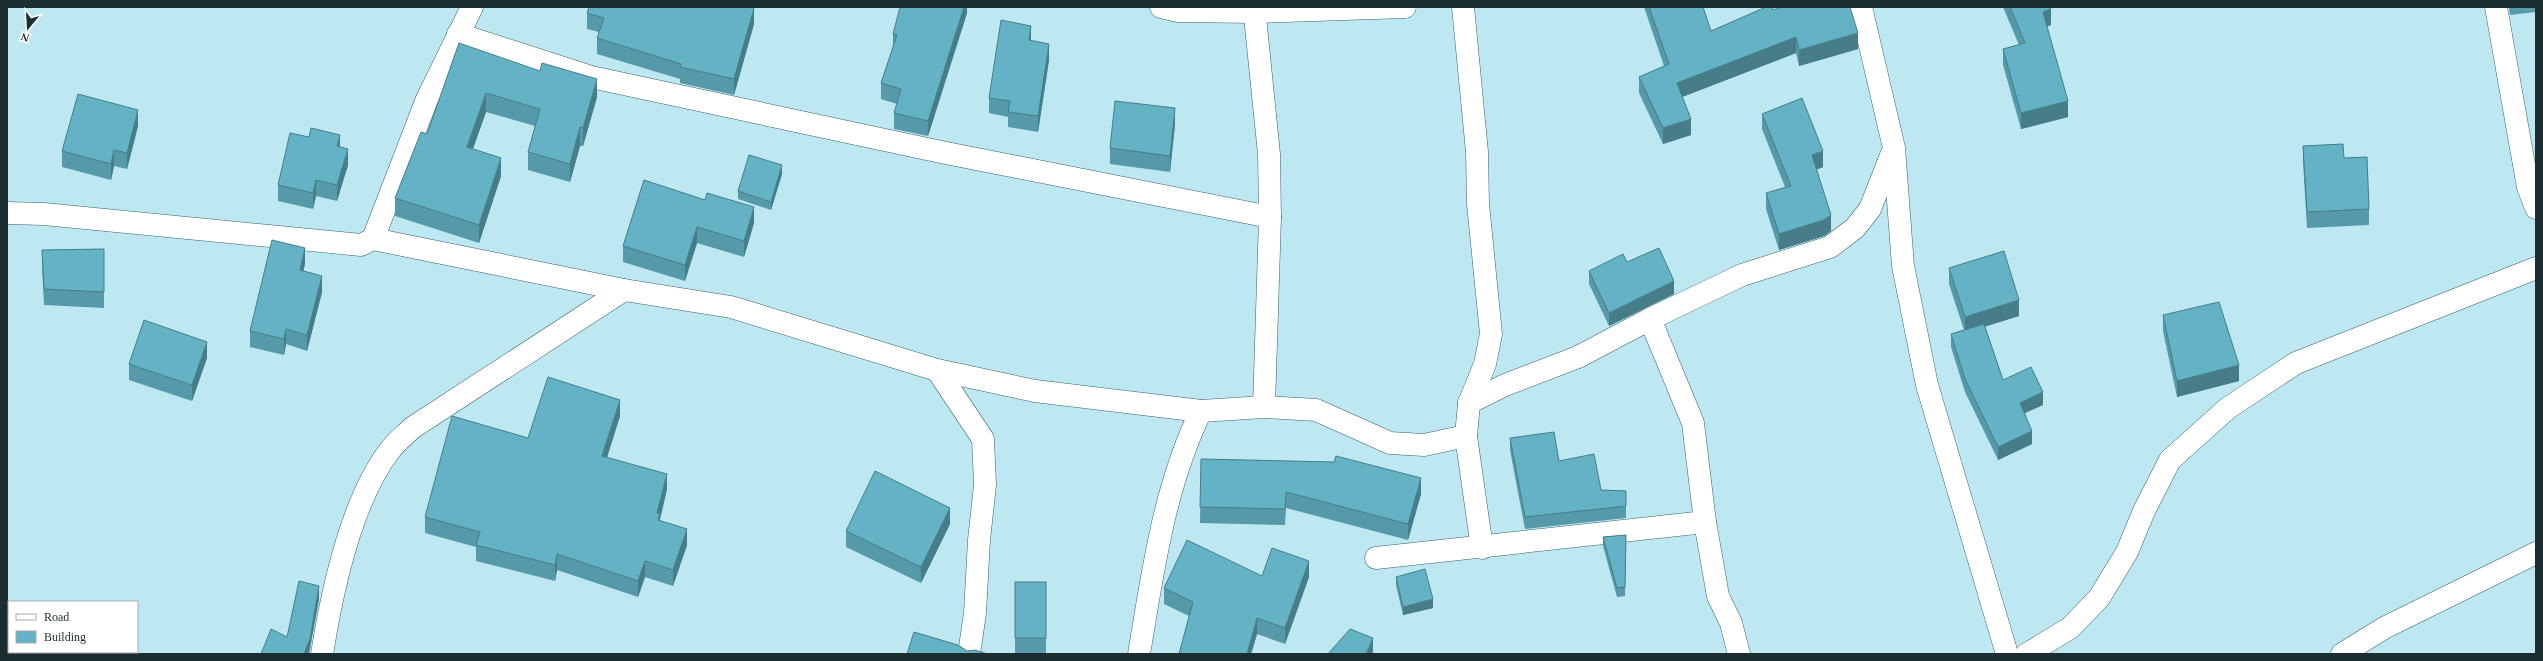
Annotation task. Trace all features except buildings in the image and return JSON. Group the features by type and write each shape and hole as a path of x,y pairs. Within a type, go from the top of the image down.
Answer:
{"street":[{"path":"373,239 427,99 472,7"},
{"path":"1161,7 1178,11 1405,7"},
{"path":"1463,7 1477,152 1478,204 1491,334 1485,364 1469,403 1466,436 1482,548"},
{"path":"1861,7 1894,148 1903,266 1927,385 2007,654"},
{"path":"2496,7 2528,187 2536,208"},
{"path":"1255,9 1269,154 1270,217 1264,408"},
{"path":"458,34 591,77 948,153 1270,217"},
{"path":"1469,403 1505,385 1578,357 1650,319 1742,275 1830,248 1855,228 1870,209 1894,148"},
{"path":"7,213 44,214 341,245 361,245 373,239 624,290 731,307 937,370 1035,391 1201,411 1264,408 1316,410 1390,443 1424,445 1466,436"},
{"path":"2027,654 2070,628 2099,598 2127,552 2144,511 2170,460 2228,408 2296,363 2536,268"},
{"path":"322,654 330,606 341,566 361,505 374,476 391,450 412,428 624,290"},
{"path":"1650,319 1693,423 1705,522 1718,596 1732,623 1739,654"},
{"path":"937,370 970,418 982,438 983,445 985,485 979,540 975,612 969,654"},
{"path":"1139,654 1155,551 1185,444 1201,411"},
{"path":"1376,558 1482,548 1532,539 1705,522"},
{"path":"2342,654 2384,628 2536,553"}]}
